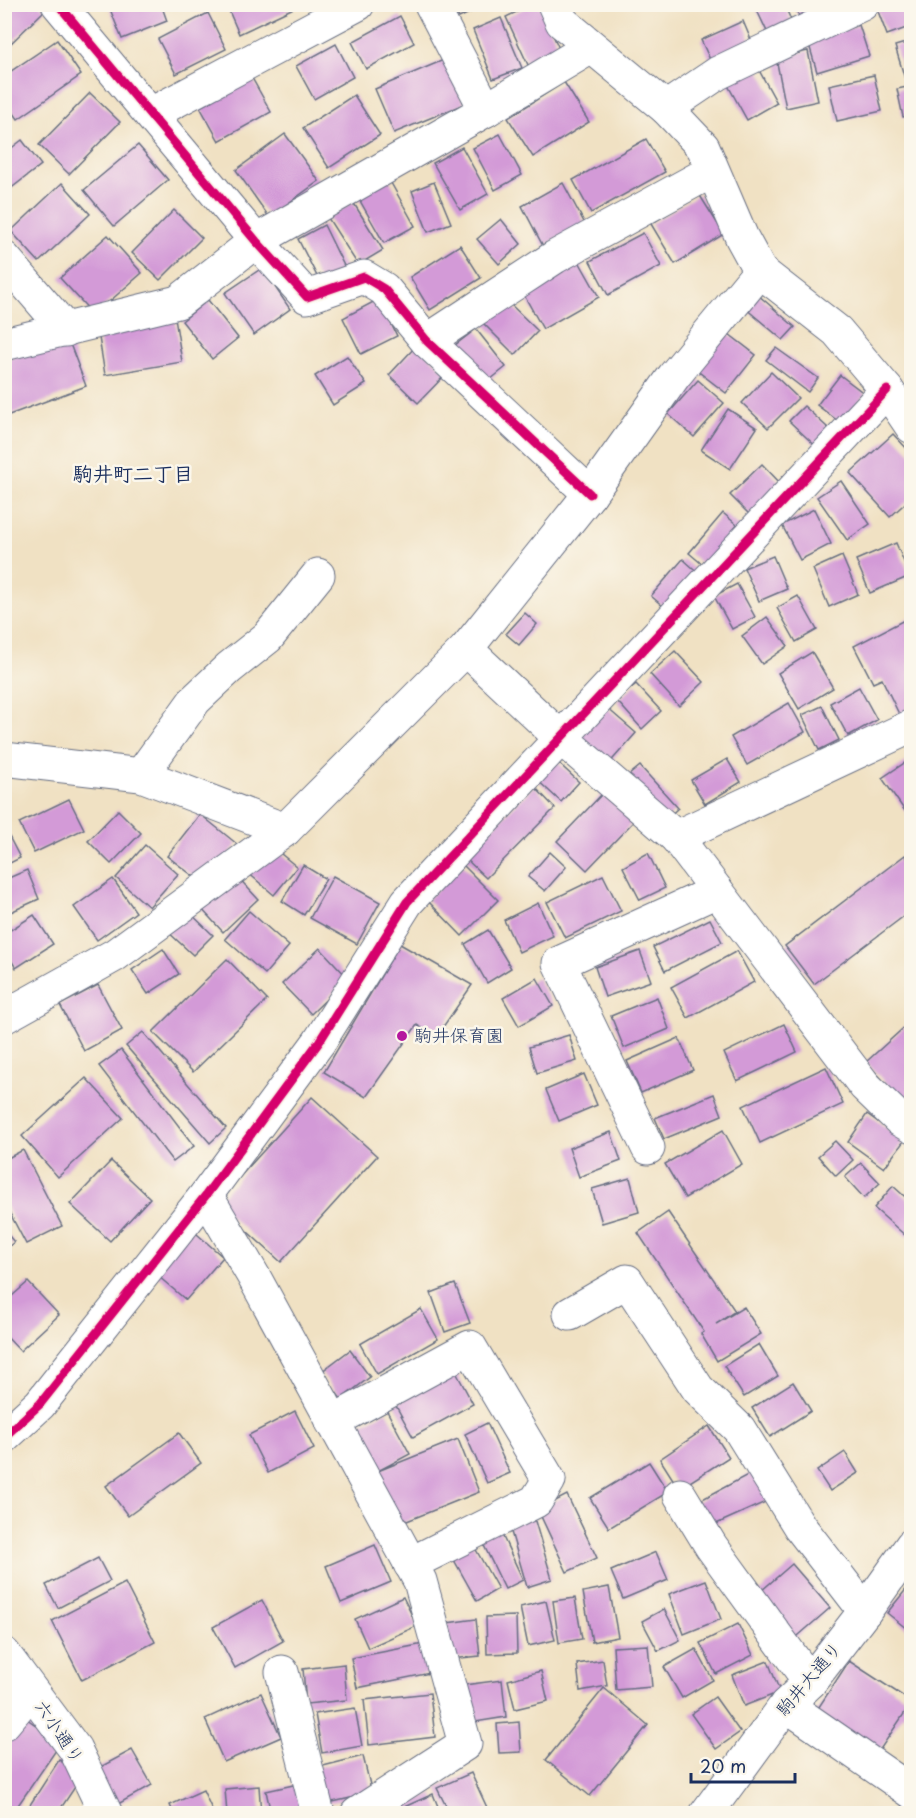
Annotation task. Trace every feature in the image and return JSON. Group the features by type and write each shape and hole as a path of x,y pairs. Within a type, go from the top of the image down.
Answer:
{"street":[{"path":"58,4 256,241 307,297 363,277 384,289 427,341 590,494"},
{"path":"151,114 358,4"},
{"path":"431,4 486,110"},
{"path":"554,4 562,22 666,108 703,147 742,238 760,271 837,331 887,390 912,428"},
{"path":"666,108 718,73 862,4"},
{"path":"4,344 178,302 256,241 486,110 591,47"},
{"path":"427,341 555,257 712,171"},
{"path":"4,258 66,330"},
{"path":"4,1017 115,955 285,830 466,650 590,494 674,376 760,271"},
{"path":"4,1437 40,1404 206,1195 319,1042 407,902 887,390"},
{"path":"141,775 195,700 229,668 268,637 318,575"},
{"path":"466,650 562,739 676,837 865,1086 900,1120 912,1127"},
{"path":"676,837 912,726"},
{"path":"4,759 141,775 285,830"},
{"path":"648,1148 559,963 717,891"},
{"path":"206,1195 254,1277 420,1581 465,1744 357,1814"},
{"path":"570,1314 627,1281 698,1389 739,1429 800,1527 865,1611"},
{"path":"332,1422 470,1347 549,1480 536,1501 410,1564"},
{"path":"680,1495 711,1545 810,1682"},
{"name":"駒井大通り","path":"706,1814 786,1705 810,1682 865,1611 912,1545"},
{"name":"六小通り","path":"4,1654 75,1749 106,1814"},
{"path":"282,1672 318,1814"},
{"path":"4,1723 31,1691"},
{"path":"786,1705 912,1792"}],"building":[{"path":"4,4 39,4 45,10 4,50"},
{"path":"108,4 161,4 167,21 122,39"},
{"path":"226,4 302,4 239,34"},
{"path":"452,4 488,4 459,18"},
{"path":"533,4 539,4 561,53 529,67 506,17"},
{"path":"754,4 784,4 794,27 770,38"},
{"path":"792,4 829,4 803,22"},
{"path":"912,4 912,26 887,35 876,6"},
{"path":"208,13 226,49 176,74 158,39"},
{"path":"400,16 414,43 366,69 352,42"},
{"path":"501,18 522,68 493,79 473,30"},
{"path":"743,21 754,47 713,66 701,40"},
{"path":"859,25 869,56 817,72 808,41"},
{"path":"57,40 81,75 18,119 4,99 4,76"},
{"path":"912,41 912,77 905,79 895,46"},
{"path":"336,44 353,77 314,99 296,66"},
{"path":"808,51 818,101 786,108 776,58"},
{"path":"446,59 464,104 394,133 375,89"},
{"path":"755,63 777,103 747,120 725,80"},
{"path":"874,75 882,111 837,121 829,85"},
{"path":"252,78 271,112 219,141 200,107"},
{"path":"564,82 589,122 533,157 508,118"},
{"path":"912,86 912,116 903,117 897,89"},
{"path":"90,93 120,122 69,174 39,145"},
{"path":"354,95 380,135 329,168 303,128"},
{"path":"285,134 319,181 269,217 236,170"},
{"path":"500,134 522,175 495,190 473,148"},
{"path":"646,139 665,172 591,213 573,180"},
{"path":"22,140 41,165 5,193 5,153"},
{"path":"138,145 168,180 114,226 84,190"},
{"path":"462,147 488,194 460,210 433,163"},
{"path":"386,174 415,226 384,243 355,192"},
{"path":"434,182 451,223 428,232 412,191"},
{"path":"62,183 90,214 39,262 11,231"},
{"path":"563,183 585,224 543,246 522,206"},
{"path":"699,194 724,234 675,264 651,224"},
{"path":"353,202 383,250 358,265 328,218"},
{"path":"174,210 202,238 160,280 132,253"},
{"path":"501,219 521,244 499,264 477,239"},
{"path":"324,225 348,274 322,286 298,239"},
{"path":"643,233 661,266 608,295 590,261"},
{"path":"108,235 142,273 94,315 60,278"},
{"path":"460,245 481,278 430,310 410,277"},
{"path":"576,256 599,297 543,329 520,288"},
{"path":"262,268 290,309 254,335 225,293"},
{"path":"757,294 795,327 783,340 745,308"},
{"path":"379,299 397,336 361,354 343,318"},
{"path":"208,300 238,338 212,359 182,321"},
{"path":"506,300 538,331 515,355 483,323"},
{"path":"175,318 182,362 105,375 98,331"},
{"path":"476,329 506,367 480,388 450,349"},
{"path":"725,331 756,355 726,393 695,369"},
{"path":"67,336 86,386 9,415 4,403 4,360"},
{"path":"417,345 447,373 418,403 389,375"},
{"path":"776,348 818,378 808,392 766,360"},
{"path":"347,356 366,384 333,405 315,376"},
{"path":"771,372 798,398 768,428 742,403"},
{"path":"840,375 865,394 842,424 817,405"},
{"path":"698,380 724,403 694,437 668,414"},
{"path":"804,406 839,438 824,454 789,421"},
{"path":"728,409 757,428 730,469 701,450"},
{"path":"893,434 912,454 912,497 890,517 850,473"},
{"path":"762,464 782,485 750,515 730,495"},
{"path":"841,481 870,524 847,540 817,497"},
{"path":"814,509 831,544 800,560 782,525"},
{"path":"723,513 743,530 709,570 689,553"},
{"path":"896,543 910,576 870,593 856,560"},
{"path":"773,556 787,589 759,601 744,568"},
{"path":"842,556 858,594 829,607 813,569"},
{"path":"683,559 703,577 671,613 651,596"},
{"path":"737,584 755,617 732,629 714,596"},
{"path":"798,596 817,630 796,642 777,608"},
{"path":"525,613 537,624 519,645 506,634"},
{"path":"912,616 912,663 909,665 912,670 912,707 899,714 882,679 873,683 854,646"},
{"path":"767,617 788,646 762,664 742,636"},
{"path":"675,651 704,682 679,706 650,674"},
{"path":"812,652 833,688 799,709 778,673"},
{"path":"636,684 661,711 642,729 617,701"},
{"path":"859,687 877,720 848,736 830,703"},
{"path":"789,703 805,732 747,765 731,737"},
{"path":"822,706 839,740 819,750 802,715"},
{"path":"606,707 636,733 606,767 576,742"},
{"path":"552,757 579,782 561,802 534,777"},
{"path":"912,758 912,821 882,778"},
{"path":"727,759 741,782 705,804 691,780"},
{"path":"640,766 678,808 662,823 623,780"},
{"path":"534,786 555,808 486,878 464,857"},
{"path":"603,793 633,822 587,870 557,841"},
{"path":"69,799 84,829 34,853 19,823"},
{"path":"118,810 141,833 111,864 88,841"},
{"path":"200,814 237,844 205,885 167,856"},
{"path":"4,827 20,858 4,866"},
{"path":"145,845 178,874 149,907 116,878"},
{"path":"270,845 297,867 274,895 247,872"},
{"path":"550,852 566,867 545,891 528,877"},
{"path":"648,853 665,888 640,900 623,867"},
{"path":"905,855 912,865 912,910 814,984 785,946"},
{"path":"303,865 326,879 304,915 282,901"},
{"path":"463,865 498,900 462,936 427,900"},
{"path":"27,870 39,899 4,915 4,880"},
{"path":"234,873 258,899 223,932 199,906"},
{"path":"603,875 621,911 565,938 547,902"},
{"path":"333,876 380,902 357,944 310,918"},
{"path":"113,879 136,912 97,940 74,907"},
{"path":"538,903 553,936 519,952 504,920"},
{"path":"186,909 213,935 193,955 166,930"},
{"path":"249,911 289,946 265,974 225,939"},
{"path":"34,915 53,944 16,968 4,949 4,934"},
{"path":"710,919 722,942 665,971 653,947"},
{"path":"488,930 511,968 487,983 465,944"},
{"path":"400,944 472,985 436,1037 417,1025 366,1097 324,1072"},
{"path":"320,948 348,978 311,1014 282,984"},
{"path":"163,949 179,974 148,994 132,970"},
{"path":"640,951 651,981 605,997 595,967"},
{"path":"737,951 754,982 688,1018 671,987"},
{"path":"227,959 267,1000 193,1072 153,1032"},
{"path":"537,978 553,1006 519,1026 503,998"},
{"path":"98,985 122,1030 84,1051 60,1005"},
{"path":"657,997 669,1029 624,1048 611,1016"},
{"path":"910,1022 912,1100 906,1105 866,1062"},
{"path":"784,1024 797,1052 737,1081 724,1053"},
{"path":"143,1032 226,1128 210,1143 126,1046"},
{"path":"569,1035 577,1061 537,1073 529,1047"},
{"path":"679,1038 693,1070 641,1093 627,1061"},
{"path":"121,1050 194,1146 173,1162 99,1066"},
{"path":"826,1067 843,1104 760,1143 743,1106"},
{"path":"584,1074 597,1105 559,1121 546,1090"},
{"path":"86,1078 123,1118 58,1177 22,1136"},
{"path":"714,1094 722,1115 664,1139 655,1118"},
{"path":"312,1097 377,1156 281,1262 216,1203"},
{"path":"867,1114 904,1141 884,1168 848,1142"},
{"path":"723,1130 742,1164 685,1198 665,1164"},
{"path":"611,1132 621,1161 579,1177 569,1148"},
{"path":"835,1141 853,1160 836,1176 818,1156"},
{"path":"23,1150 62,1226 26,1244 4,1202 4,1160"},
{"path":"111,1161 150,1198 110,1241 70,1204"},
{"path":"861,1163 880,1183 864,1198 845,1177"},
{"path":"630,1178 639,1212 602,1223 592,1189"},
{"path":"893,1186 912,1203 912,1231 907,1237 874,1208"},
{"path":"668,1212 735,1311 716,1324 744,1307 761,1334 717,1361 701,1334 704,1332 638,1233"},
{"path":"189,1227 223,1257 186,1300 151,1270"},
{"path":"4,1230 14,1242 4,1251"},
{"path":"28,1282 59,1315 20,1351 4,1334 4,1303"},
{"path":"455,1284 470,1323 445,1332 431,1293"},
{"path":"421,1309 438,1339 377,1374 360,1344"},
{"path":"759,1344 778,1376 744,1397 724,1366"},
{"path":"350,1350 370,1377 341,1399 321,1372"},
{"path":"456,1372 473,1404 413,1437 395,1404"},
{"path":"793,1382 811,1411 770,1437 752,1408"},
{"path":"295,1411 314,1449 268,1473 249,1435"},
{"path":"387,1411 410,1454 378,1471 458,1439 479,1492 397,1525 353,1429"},
{"path":"487,1423 510,1473 487,1483 465,1434"},
{"path":"709,1426 729,1457 679,1489 660,1459"},
{"path":"179,1433 201,1463 128,1516 106,1486"},
{"path":"845,1452 858,1473 830,1491 817,1471"},
{"path":"649,1462 668,1492 609,1528 590,1498"},
{"path":"755,1471 770,1500 714,1525 695,1503"},
{"path":"567,1495 597,1558 567,1572 538,1510"},
{"path":"532,1511 552,1579 527,1587 507,1518"},
{"path":"497,1524 523,1580 505,1589 478,1533"},
{"path":"470,1539 498,1589 477,1601 449,1551"},
{"path":"375,1545 391,1582 341,1603 326,1566"},
{"path":"656,1552 668,1580 623,1599 611,1571"},
{"path":"98,1558 110,1581 58,1608 46,1585"},
{"path":"792,1564 830,1608 791,1642 753,1598"},
{"path":"706,1580 721,1619 684,1634 669,1594"},
{"path":"912,1582 912,1633 887,1613"},
{"path":"125,1583 155,1642 82,1680 52,1621"},
{"path":"609,1587 618,1637 592,1642 583,1592"},
{"path":"403,1597 417,1626 368,1648 355,1619"},
{"path":"575,1598 582,1639 559,1643 553,1601"},
{"path":"262,1600 283,1641 235,1668 213,1627"},
{"path":"546,1601 555,1640 528,1646 520,1607"},
{"path":"664,1609 680,1640 658,1651 642,1621"},
{"path":"516,1616 517,1653 487,1654 486,1617"},
{"path":"476,1619 480,1656 451,1659 447,1623"},
{"path":"738,1624 753,1655 716,1674 700,1643"},
{"path":"429,1643 435,1672 357,1688 351,1658"},
{"path":"648,1645 652,1687 616,1690 613,1647"},
{"path":"696,1649 713,1680 682,1698 664,1667"},
{"path":"603,1660 607,1686 580,1691 577,1664"},
{"path":"768,1661 780,1692 744,1706 732,1675"},
{"path":"849,1661 912,1702 875,1757 813,1716"},
{"path":"344,1664 347,1700 306,1704 303,1669"},
{"path":"541,1671 548,1701 515,1709 508,1680"},
{"path":"502,1680 506,1717 469,1723 464,1685"},
{"path":"604,1688 648,1725 590,1796 546,1760"},
{"path":"261,1693 281,1737 224,1762 205,1719"},
{"path":"430,1693 435,1737 369,1745 364,1700"},
{"path":"715,1697 740,1732 716,1749 691,1714"},
{"path":"355,1708 362,1746 322,1753 315,1714"},
{"path":"20,1714 61,1743 12,1814 4,1814 4,1736"},
{"path":"519,1722 521,1752 499,1753 497,1724"},
{"path":"132,1750 152,1785 111,1808 91,1772"},
{"path":"363,1756 372,1793 324,1804 315,1768"},
{"path":"59,1760 83,1775 57,1814 24,1814"},
{"path":"471,1773 490,1814 450,1814 437,1788"},
{"path":"298,1784 304,1814 271,1814 266,1791"},
{"path":"259,1786 261,1814 227,1814 225,1789"},
{"path":"203,1790 214,1814 174,1814 170,1805"},
{"path":"433,1794 441,1814 404,1814 402,1808"}],"cycle path":[{"path":"58,4 256,241 307,297 364,277 384,289 427,341 590,494"},
{"path":"4,1437 40,1404 206,1195 319,1042 407,902 887,390"}],"place":[{"name":"駒井保育園","path":"402,1036"}],"district":[{"name":"駒井町二丁目","path":"133,474"}]}
